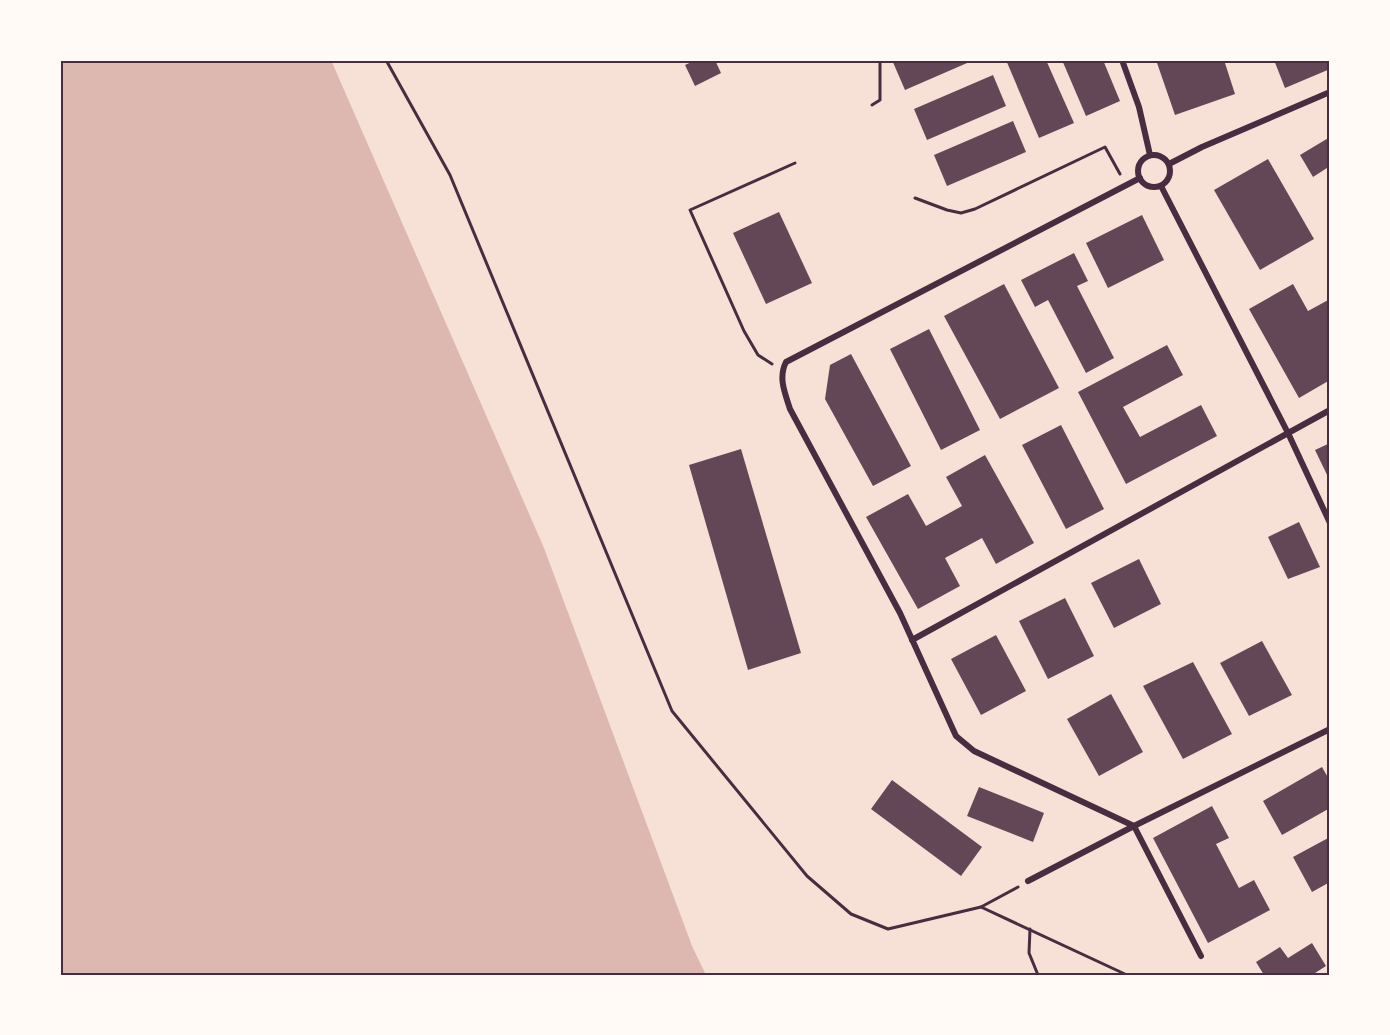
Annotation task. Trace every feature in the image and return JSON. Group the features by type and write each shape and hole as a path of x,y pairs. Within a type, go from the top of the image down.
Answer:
{"street":[{"path":"1122,60 1139,107 1149,155"},
{"path":"1169,164 1202,147 1330,92"},
{"path":"1149,155 1163,157 1169,164 1169,179 1161,186 1151,187 1142,182 1138,172 1141,162 1149,155"},
{"path":"1140,178 786,362 781,371 790,409 900,613 956,736 974,751 1134,826 1201,956"},
{"path":"1161,186 1288,433 1330,523"},
{"path":"912,640 1330,410"},
{"path":"1028,881 1330,729"}],"path":[{"path":"386,60 450,175 672,711 807,876 851,914 888,929 981,907 1028,881"},
{"path":"872,105 880,100 880,60"},
{"path":"915,198 961,213 975,209 1105,147 1126,185"},
{"path":"781,371 758,355 744,331 690,210 795,163"},
{"path":"981,907 1127,975"},
{"path":"1030,929 1029,953 1038,975"}],"shaded area":[{"path":"60,60 331,60 544,548 692,946 706,975 60,975"}],"building":[{"path":"696,60 715,60 721,73 695,86 685,65"},
{"path":"892,60 974,60 905,90"},
{"path":"1006,60 1046,60 1074,123 1039,138"},
{"path":"1062,60 1103,60 1120,101 1086,116"},
{"path":"1156,60 1224,60 1235,94 1175,115"},
{"path":"1274,60 1330,60 1330,69 1285,88"},
{"path":"993,75 1006,106 927,140 914,109"},
{"path":"1013,121 1026,152 947,186 934,155"},
{"path":"1330,137 1330,166 1313,177 1300,155"},
{"path":"1268,159 1314,239 1260,270 1214,190"},
{"path":"779,212 812,283 766,304 733,233"},
{"path":"1142,215 1164,260 1108,288 1086,243"},
{"path":"1074,253 1088,281 1077,286 1114,358 1086,373 1048,300 1035,307 1021,280"},
{"path":"1004,284 1059,388 1000,419 944,316"},
{"path":"1293,284 1308,311 1330,299 1330,380 1299,398 1249,309"},
{"path":"929,329 980,430 941,450 890,349"},
{"path":"1167,345 1183,375 1123,407 1140,437 1201,405 1217,436 1126,484 1078,392"},
{"path":"851,354 911,466 873,486 825,399 830,365"},
{"path":"1061,425 1104,509 1066,529 1022,445"},
{"path":"1330,443 1330,481 1315,450"},
{"path":"741,449 801,653 748,670 689,465"},
{"path":"985,455 1034,543 996,564 982,538 945,558 960,586 918,609 866,517 908,494 926,526 962,506 946,477"},
{"path":"1299,522 1320,567 1288,579 1268,537"},
{"path":"1139,559 1161,604 1114,628 1091,583"},
{"path":"1065,598 1094,656 1048,679 1019,621"},
{"path":"996,635 1026,691 981,715 951,659"},
{"path":"1262,641 1292,695 1249,716 1220,663"},
{"path":"1193,662 1232,734 1183,759 1143,686"},
{"path":"1111,694 1143,752 1099,776 1067,719"},
{"path":"1322,767 1330,781 1330,808 1282,835 1263,801"},
{"path":"892,780 982,847 961,876 871,809"},
{"path":"979,787 1044,813 1033,842 967,816"},
{"path":"1212,806 1229,838 1216,844 1239,888 1254,880 1270,910 1208,943 1153,838"},
{"path":"1330,837 1330,882 1312,892 1293,857"},
{"path":"1312,943 1326,966 1312,975 1264,975 1256,962 1280,947 1288,958"}]}
